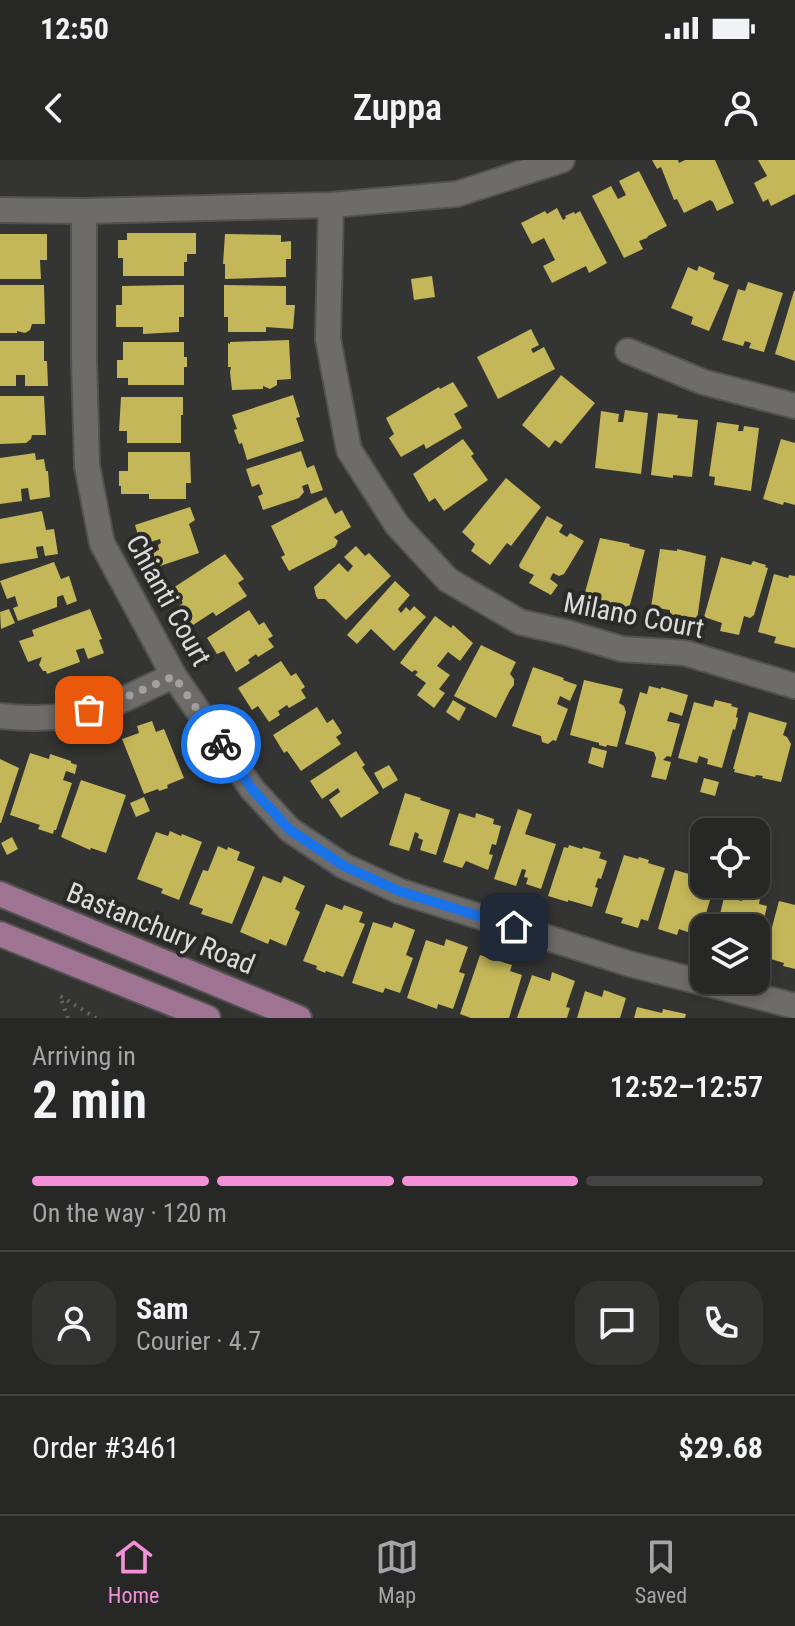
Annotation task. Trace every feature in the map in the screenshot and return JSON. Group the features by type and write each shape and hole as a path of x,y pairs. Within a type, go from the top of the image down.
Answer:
{"main road":[{"name":"Bastanchury Road","path":"0,894 299,1018"},
{"path":"0,934 208,1018"}],"street":[{"path":"0,210 331,205 457,194 562,160"},
{"name":"Milano Court","path":"331,205 328,339 349,450 397,525 448,580 520,622 622,649 685,653 795,686"},
{"name":"Chianti Court","path":"84,211 87,466 102,543 174,676 252,789 290,830 344,866 399,891 630,964 795,1006"},
{"path":"628,351 703,382 795,406"},
{"path":"0,716 23,719 72,715 106,706 174,676"}],"path":[{"path":"68,1018 60,996 96,1018"}],"building":[{"path":"652,160 678,160 679,163 685,160 715,160 734,203 717,211 710,200 684,213 677,199 674,200 661,167 657,169"},
{"path":"758,160 795,160 795,194 771,206 768,199 763,202 754,183 767,176"},
{"path":"639,171 667,226 639,241 643,249 624,258 592,196 611,186 618,199 626,195 619,181"},
{"path":"557,208 563,220 565,216 580,211 607,263 589,273 586,266 552,283 543,266 555,260 544,238 532,244 521,223"},
{"path":"127,233 196,233 196,254 187,254 184,276 123,276 123,258 118,258 118,240 127,240"},
{"path":"0,234 47,234 47,260 40,260 41,279 0,279"},
{"path":"225,234 281,235 281,242 291,241 291,259 286,259 286,277 225,279"},
{"path":"699,266 715,273 713,279 729,285 709,331 691,324 693,317 671,308 688,267 697,271"},
{"path":"432,276 435,297 414,300 411,279"},
{"path":"748,282 783,293 764,352 749,348 751,343 745,341 743,346 722,340 738,289 745,291"},
{"path":"0,285 44,285 45,324 32,324 25,333 0,333"},
{"path":"184,285 184,317 179,317 179,332 143,334 143,327 116,327 116,305 122,305 122,286"},
{"path":"224,285 286,286 286,305 295,305 293,329 266,327 266,332 228,332 228,317 224,317"},
{"path":"795,291 795,361 775,354"},
{"path":"531,329 539,345 531,349 533,353 544,347 555,369 498,399 477,357"},
{"path":"289,340 291,379 277,380 277,385 270,389 263,386 263,389 232,390 228,343"},
{"path":"0,341 44,341 48,386 25,386 25,375 16,375 16,386 0,386"},
{"path":"123,342 184,342 187,367 184,367 184,385 128,385 128,378 117,378 117,360 123,360"},
{"path":"561,375 595,403 561,444 555,440 549,448 522,425"},
{"path":"453,382 468,406 454,414 462,428 426,449 424,444 401,457 389,438 394,434 386,418"},
{"path":"293,395 300,417 296,418 304,441 247,460 234,430 237,429 232,415"},
{"path":"0,396 44,396 46,435 32,435 26,443 0,444"},
{"path":"121,397 183,397 181,443 127,443 127,431 119,431"},
{"path":"625,410 648,413 641,474 595,468 601,411 619,414 618,422 623,422"},
{"path":"658,413 698,420 692,477 651,475"},
{"path":"717,422 739,425 738,431 743,431 744,426 759,428 751,491 714,485 715,477 709,476"},
{"path":"463,439 488,480 444,511 435,498 429,502 413,474"},
{"path":"781,439 795,443 795,505 763,499"},
{"path":"301,451 307,468 314,465 323,490 311,494 308,484 302,486 304,492 299,498 263,510 258,496 263,494 259,484 252,487 246,469"},
{"path":"128,452 190,452 191,483 186,483 186,499 149,499 149,494 121,494 119,471 128,471"},
{"path":"35,453 36,460 44,459 50,497 30,500 28,488 21,489 22,501 0,504 0,458"},
{"path":"506,478 541,507 511,546 507,543 490,565 471,551 475,544 462,532"},
{"path":"326,497 335,514 342,510 351,527 334,537 338,541 335,547 289,571 271,526"},
{"path":"190,507 195,520 189,524 199,553 154,568 149,553 159,550 160,539 141,545 135,525"},
{"path":"42,511 46,530 54,529 58,554 45,556 43,546 36,547 38,558 0,564 0,519"},
{"path":"547,516 563,525 559,532 567,537 570,533 584,541 564,574 559,576 553,573 550,579 558,585 551,595 529,583 534,575 519,565"},
{"path":"600,538 645,550 628,612 584,596"},
{"path":"356,546 365,556 369,553 391,576 346,620 325,599 318,599 314,587 339,563 348,572 353,566 344,557"},
{"path":"660,549 677,549 706,556 697,620 670,615 670,610 651,607"},
{"path":"225,554 244,579 238,583 247,596 216,616 213,612 190,627 176,608 183,603 173,588"},
{"path":"721,557 751,565 753,561 768,568 754,615 750,618 744,616 739,635 720,631 722,623 704,617"},
{"path":"54,562 61,579 69,576 77,601 67,605 63,595 57,597 57,607 18,621 13,608 18,606 15,596 7,599 0,581"},
{"path":"774,574 788,578 789,575 795,576 795,648 774,643 776,637 758,632"},
{"path":"395,581 410,595 398,609 401,613 406,607 410,611 414,606 426,617 394,651 371,629 357,644 347,635"},
{"path":"9,609 15,623 1,629 0,612"},
{"path":"90,609 104,653 88,659 84,648 76,650 80,662 47,674 39,665 42,657 28,662 19,641 34,636 32,630"},
{"path":"249,610 259,625 264,622 273,636 268,639 274,647 258,657 256,654 248,660 250,663 236,672 224,651 217,654 207,638"},
{"path":"435,616 451,628 453,625 473,643 460,661 448,652 437,666 450,675 439,689 445,693 434,708 417,695 426,683 415,675 418,672 412,672 400,663"},
{"path":"481,645 516,662 510,674 514,685 496,718 454,696"},
{"path":"281,661 291,676 296,673 305,687 301,690 306,698 289,708 287,705 278,711 280,715 269,722 258,706 252,710 238,688"},
{"path":"533,667 577,685 570,701 560,696 557,704 568,709 556,741 548,744 542,742 541,736 512,726"},
{"path":"584,680 623,689 619,703 626,712 617,747 606,747 570,735"},
{"path":"649,686 688,695 682,716 670,712 667,721 680,724 671,757 663,760 671,762 666,780 651,777 656,758 654,752 625,744 640,692 647,694"},
{"path":"453,700 466,708 459,721 446,712"},
{"path":"715,700 738,708 735,730 722,768 707,764 708,759 699,756 697,763 678,758 694,702 713,707"},
{"path":"317,707 327,723 333,719 342,733 336,737 341,744 301,771 273,735"},
{"path":"749,712 787,723 783,735 791,744 781,782 734,772"},
{"path":"152,721 156,732 164,729 184,778 167,785 168,788 144,794 122,739 139,733 137,726"},
{"path":"592,747 607,751 603,768 588,763"},
{"path":"356,751 365,765 362,767 379,793 341,818 329,800 340,792 338,788 322,799 310,781"},
{"path":"30,753 49,759 50,754 77,765 75,774 66,771 63,780 72,783 53,834 38,829 40,825 10,815"},
{"path":"0,759 19,768 1,823 0,823"},
{"path":"389,765 398,780 383,789 374,773"},
{"path":"704,778 719,782 715,796 700,792"},
{"path":"81,780 126,795 106,853 90,850 61,837"},
{"path":"405,793 450,810 436,855 420,850 423,840 415,832 409,851 389,845"},
{"path":"144,797 150,811 136,817 130,803"},
{"path":"518,809 532,814 525,834 556,844 541,889 526,884 526,870 522,869 516,886 494,879"},
{"path":"459,813 475,818 476,813 494,819 493,824 501,826 496,845 492,844 489,854 493,855 488,870 466,861 462,868 443,862"},
{"path":"170,831 202,842 179,900 161,893 163,889 137,879 156,832 168,836"},
{"path":"12,837 18,849 7,855 1,843"},
{"path":"569,845 601,852 599,858 607,861 595,887 598,888 592,907 548,896 564,847 568,848"},
{"path":"218,846 240,852 237,860 255,867 232,924 201,914 203,909 189,904 203,870 208,871"},
{"path":"624,855 649,860 648,863 665,868 648,921 641,919 638,928 621,923 623,918 605,913"},
{"path":"675,870 690,874 690,898 711,898 706,914 690,914 690,933 679,929 677,935 658,929"},
{"path":"263,876 281,883 284,876 305,886 295,909 300,912 286,946 270,939 268,944 240,932"},
{"path":"724,898 742,901 742,898 760,898 759,904 767,906 765,914 720,914"},
{"path":"779,901 795,905 795,969 770,959 770,935"},
{"path":"326,904 342,910 344,905 363,912 359,922 365,924 343,977 325,973 303,961"},
{"path":"373,922 392,928 394,922 415,930 406,955 413,958 400,993 385,988 383,993 352,983"},
{"path":"446,939 468,947 459,972 465,974 453,1009 438,1004 437,1009 407,998 426,940 444,946"},
{"path":"480,955 512,965 510,971 522,975 509,1018 471,1018 460,1014"},
{"path":"552,972 575,981 566,1007 570,1008 567,1018 517,1018 532,975 550,981"},
{"path":"604,990 626,998 620,1018 577,1018 585,991 602,997"},
{"path":"637,1007 662,1013 663,1009 686,1014 685,1018 634,1018"}],"way so far":[{"path":"89,710 106,706 174,676 221,744"}],"route":[{"path":"221,744 252,789 290,830 344,866 399,891 514,927"}]}
